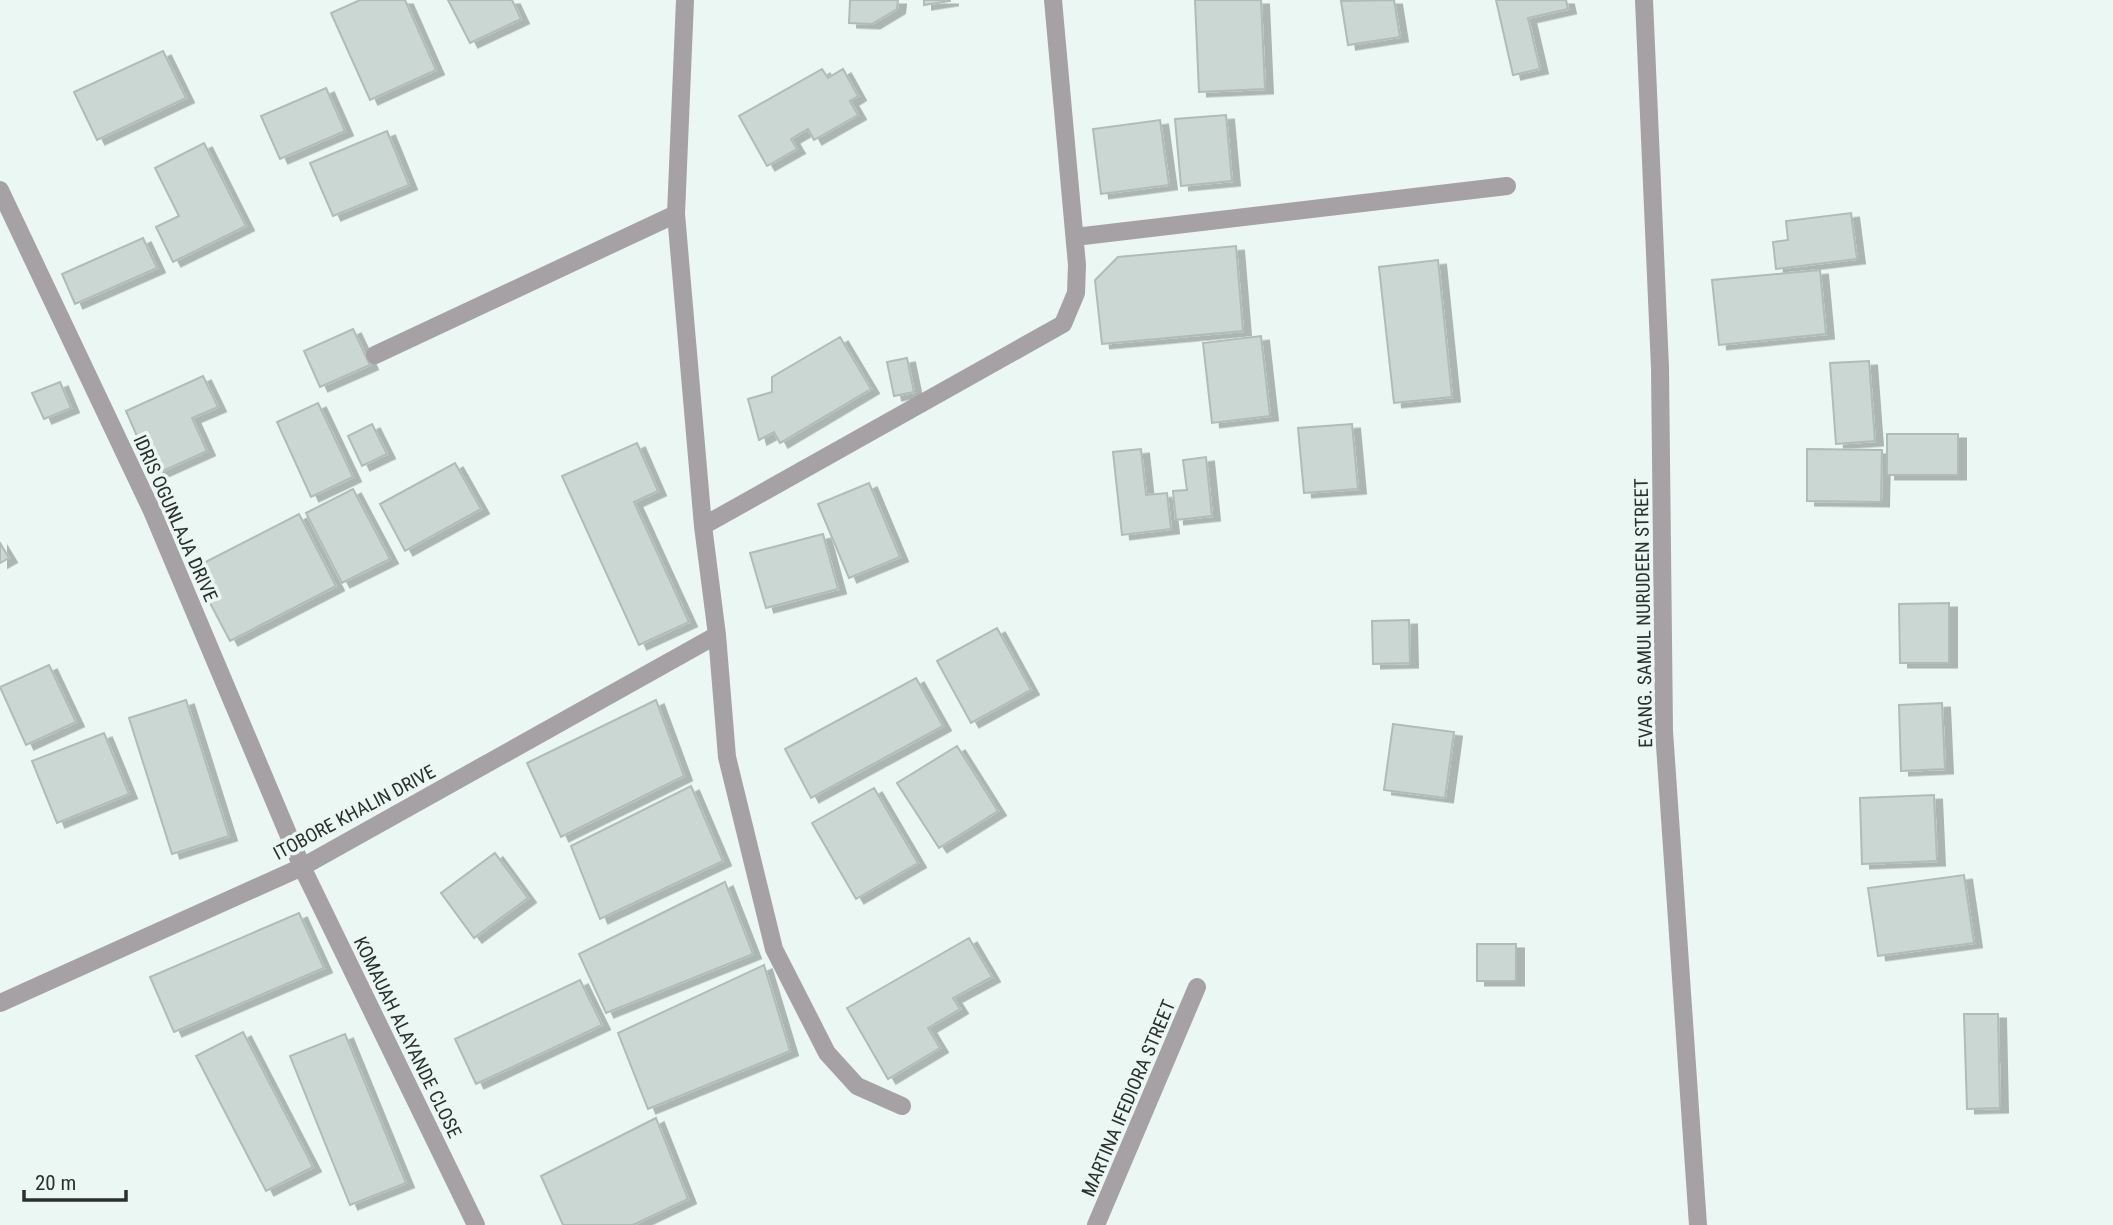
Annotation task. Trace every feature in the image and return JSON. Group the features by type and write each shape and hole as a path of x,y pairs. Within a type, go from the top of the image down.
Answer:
{"street":[{"path":"685,0 676,214 703,526 717,635 727,757 774,948 827,1053 857,1086 902,1106"},
{"path":"703,526 1063,324 1076,293 1075,237 1053,0"},
{"name":"EVANG. SAMUL NURUDEEN STREET","path":"1644,0 1660,368 1664,731 1698,1225"},
{"path":"1075,237 1507,186"},
{"name":"IDRIS OGUNLAJA DRIVE","path":"0,190 152,511 302,867"},
{"path":"375,355 676,214"},
{"name":"ITOBORE KHALIN DRIVE","path":"0,1003 302,867 717,635"},
{"name":"KOMAUAH ALAYANDE CLOSE","path":"302,867 476,1225"},
{"name":"MARTINA IFEDIORA STREET","path":"1096,1225 1198,987"}],"building":[{"path":"360,0 405,0 436,70 370,100 331,13"},
{"path":"448,0 512,0 521,19 470,43"},
{"path":"850,0 898,0 897,9 872,24 849,23"},
{"path":"924,0 950,0 950,1 924,5"},
{"path":"1195,0 1261,0 1265,89 1199,92"},
{"path":"1394,0 1400,37 1348,45 1341,1"},
{"path":"1496,0 1566,0 1568,9 1528,18 1540,69 1513,75"},
{"path":"163,51 186,98 97,140 74,92"},
{"path":"822,69 828,78 843,69 858,96 850,101 858,115 814,140 808,129 791,139 797,149 767,166 739,116"},
{"path":"326,88 345,131 280,159 261,116"},
{"path":"1226,115 1232,181 1181,186 1175,119"},
{"path":"1160,120 1169,185 1101,194 1093,129"},
{"path":"387,131 409,185 333,216 310,163"},
{"path":"204,143 246,226 173,262 156,227 179,216 155,168"},
{"path":"1851,213 1857,259 1776,269 1773,242 1788,240 1786,221"},
{"path":"143,238 157,268 75,304 62,274"},
{"path":"1236,246 1243,331 1102,344 1095,280 1118,257"},
{"path":"1438,260 1452,397 1394,403 1379,267"},
{"path":"1820,270 1826,334 1719,345 1712,280"},
{"path":"353,329 370,365 320,387 304,351"},
{"path":"1261,336 1270,416 1212,423 1203,343"},
{"path":"840,337 871,389 780,443 774,432 759,440 748,399 772,392 772,377"},
{"path":"907,358 914,392 894,396 887,362"},
{"path":"1869,361 1875,441 1836,444 1830,363"},
{"path":"203,376 218,407 192,418 207,451 154,475 126,411"},
{"path":"60,382 71,408 44,419 32,393"},
{"path":"318,403 353,477 311,497 277,422"},
{"path":"372,424 387,454 362,466 348,436"},
{"path":"1352,424 1358,489 1304,493 1298,428"},
{"path":"1887,434 1958,434 1958,475 1887,475"},
{"path":"637,443 658,491 634,502 689,622 639,645 562,476"},
{"path":"1141,449 1146,495 1167,493 1171,529 1122,535 1113,452"},
{"path":"1807,449 1882,450 1881,502 1807,501"},
{"path":"1206,457 1212,516 1176,520 1173,491 1187,490 1183,460"},
{"path":"455,463 481,509 405,551 380,504"},
{"path":"869,483 900,557 849,578 818,504"},
{"path":"353,489 390,559 342,583 306,513"},
{"path":"299,514 336,586 230,641 192,569"},
{"path":"823,534 838,589 766,608 750,553"},
{"path":"0,543 9,558 0,563"},
{"path":"1949,603 1949,663 1900,663 1899,604"},
{"path":"1409,620 1410,663 1373,664 1372,621"},
{"path":"997,628 1031,690 971,723 937,661"},
{"path":"49,665 76,722 26,745 0,687"},
{"path":"916,678 943,726 811,798 785,749"},
{"path":"186,700 229,836 172,854 129,718"},
{"path":"656,700 684,776 561,837 527,763"},
{"path":"1942,703 1945,769 1901,771 1899,705"},
{"path":"1393,724 1454,732 1445,798 1384,790"},
{"path":"104,733 129,794 57,823 32,761"},
{"path":"957,746 998,811 939,848 897,783"},
{"path":"691,786 723,861 600,919 571,846"},
{"path":"874,788 918,863 856,899 812,823"},
{"path":"1934,795 1937,861 1862,864 1860,798"},
{"path":"495,853 528,898 474,938 441,893"},
{"path":"1964,875 1974,943 1878,956 1868,888"},
{"path":"725,882 753,954 606,1013 579,954"},
{"path":"299,913 324,968 174,1032 150,977"},
{"path":"969,938 992,977 953,998 960,1009 928,1028 940,1048 888,1079 847,1008"},
{"path":"1477,944 1516,944 1516,981 1477,981"},
{"path":"764,965 790,1051 648,1109 618,1033"},
{"path":"580,980 602,1025 476,1084 455,1039"},
{"path":"1964,1014 1998,1014 2000,1108 1967,1109"},
{"path":"243,1032 313,1167 266,1191 196,1056"},
{"path":"345,1034 406,1183 350,1205 290,1056"},
{"path":"656,1118 688,1199 633,1225 563,1225 541,1176"}]}
